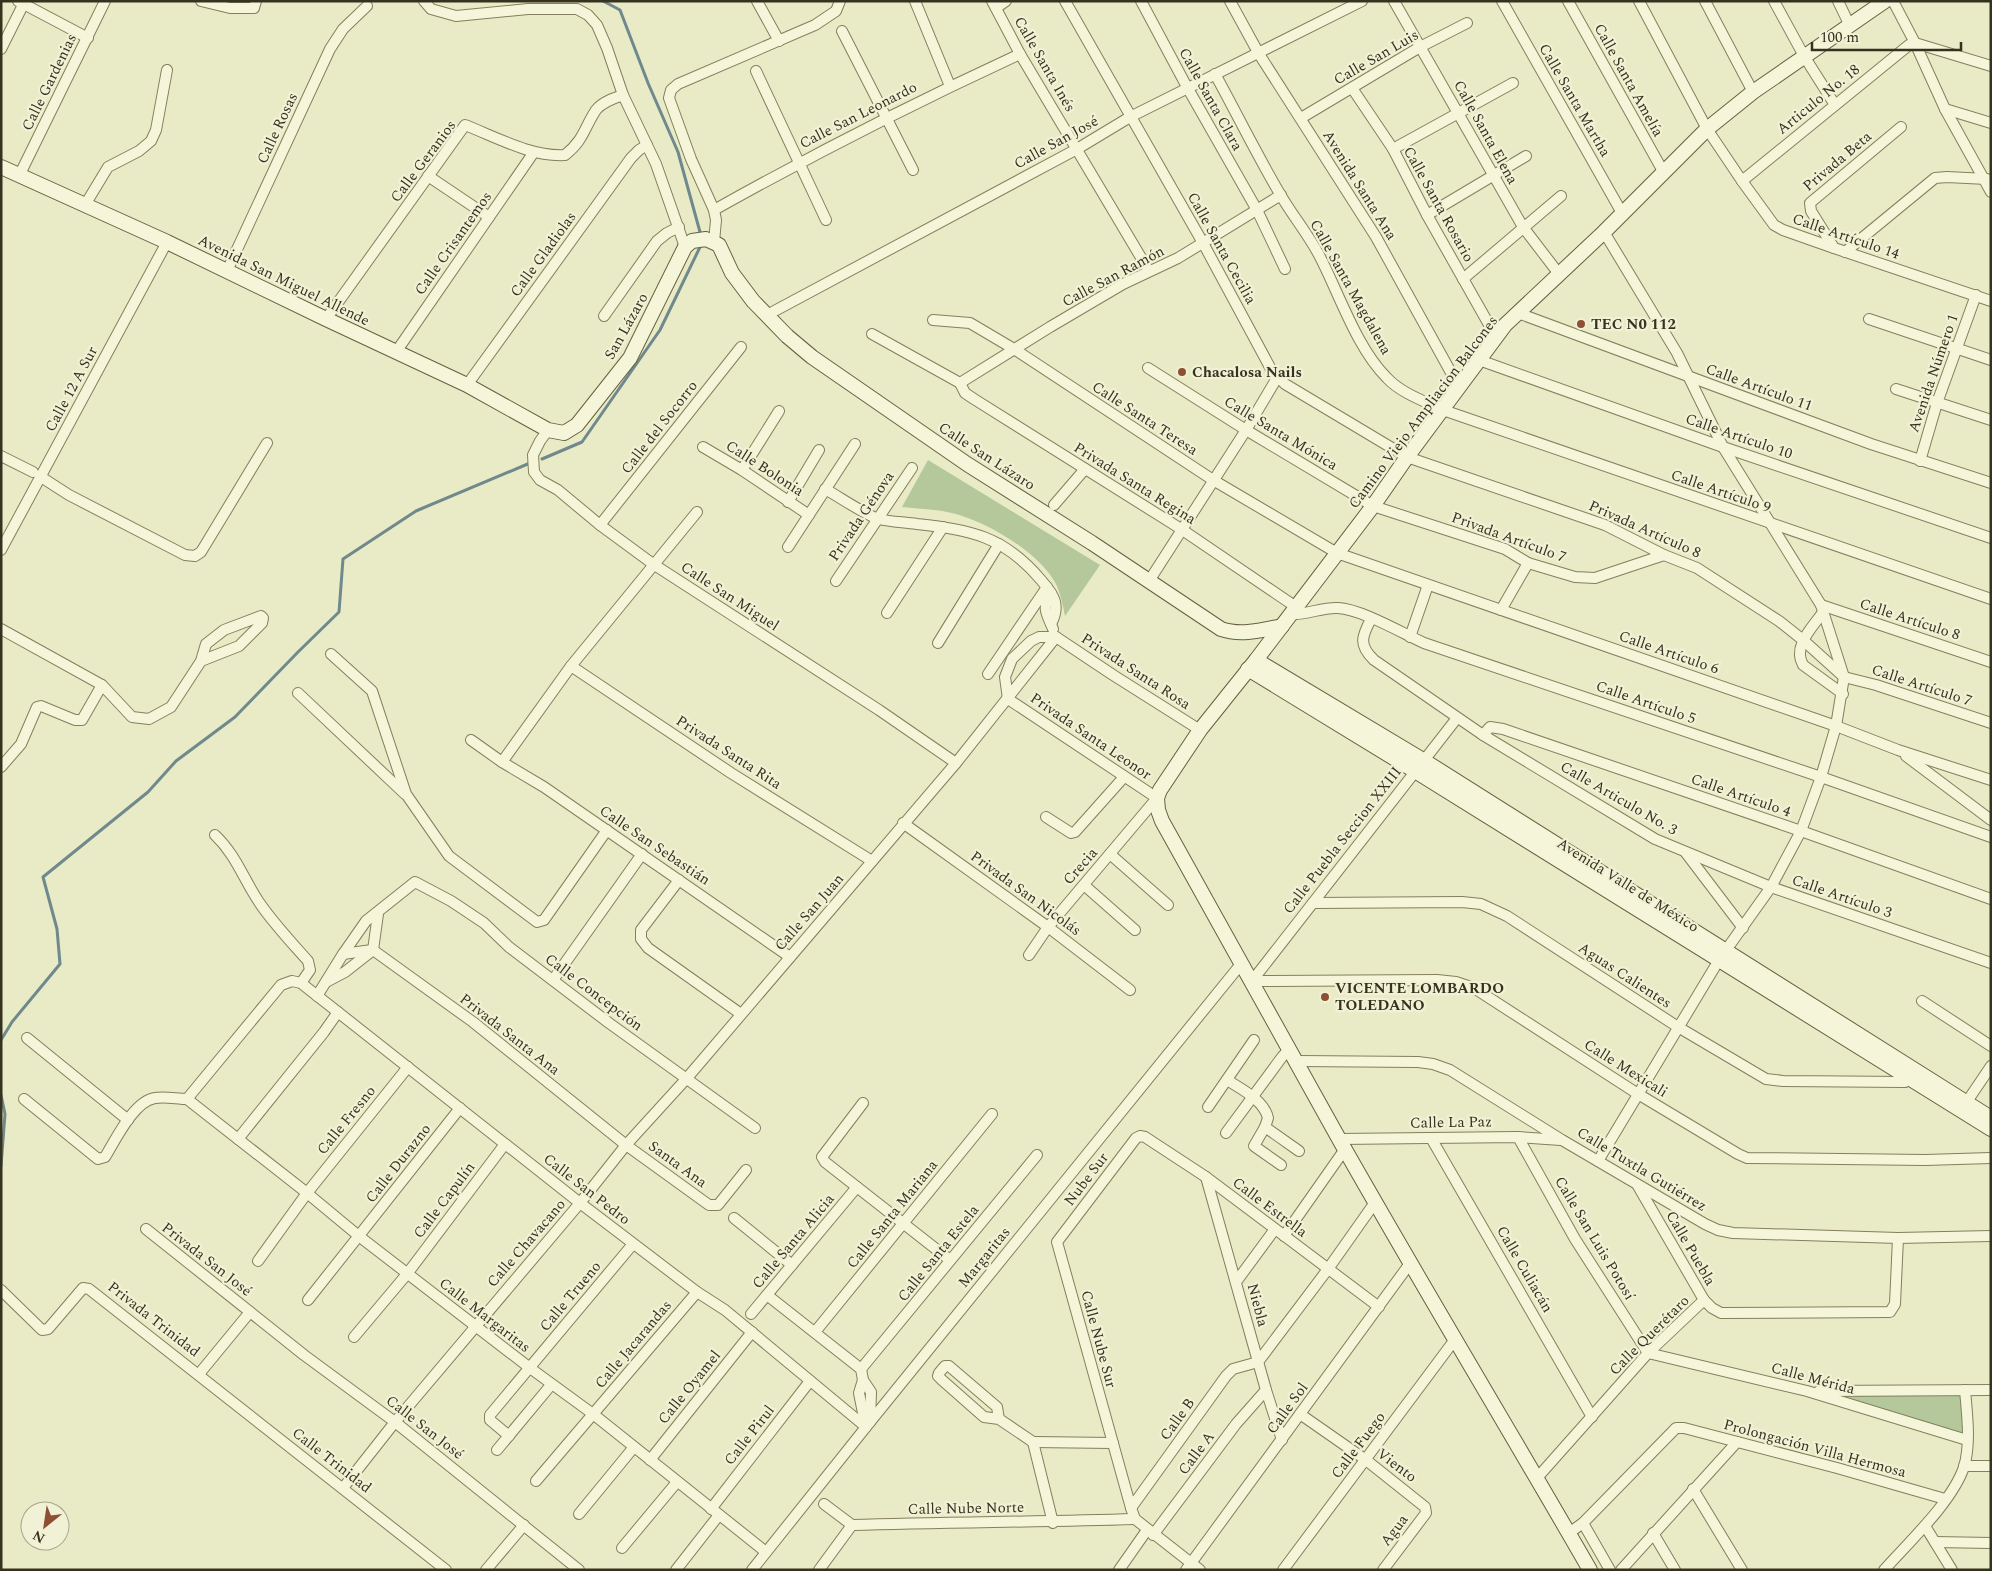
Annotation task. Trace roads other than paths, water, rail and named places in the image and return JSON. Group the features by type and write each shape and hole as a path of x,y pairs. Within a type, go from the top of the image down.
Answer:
{"main road":[{"name":"Camino Viejo Ampliacion Balcones","path":"1157,798 1164,783 1200,730 1373,506 1496,337 1518,313 1604,232 1707,129 1753,92 1885,1"},
{"name":"Avenida San Miguel Allende","path":"1,167 167,242 467,385 548,430"},
{"name":"Calle San Lázaro","path":"701,242 722,250 732,273 766,315 787,336 812,356 967,464 1206,619 1231,632 1259,631 1282,626"},
{"name":"San Lázaro","path":"548,430 564,433 577,425 630,358 701,242"},
{"name":"Avenida Valle de México","path":"1252,665 1419,765 1723,956 1909,1074 1991,1130"},
{"path":"1157,798 1158,810 1162,821 1241,964 1290,1048 1342,1144 1590,1570"},
{"name":"Avenida Valle de México","path":"1909,1074 1991,1118"}],"street":[{"name":"Calle Gardenias","path":"19,176 105,1"},
{"path":"201,1 230,8 255,4"},
{"path":"424,1 432,9 456,16 528,10 577,9 588,15 597,25 616,68 623,94 656,164 680,227 701,242 716,220 714,210 684,140 669,98 671,90 678,84 815,25 836,11 840,1"},
{"path":"757,1 779,41"},
{"path":"915,1 950,86"},
{"path":"994,5 1006,1"},
{"name":"Calle Santa Cecilia","path":"1065,1 1203,243 1277,378 1407,457"},
{"name":"Calle Santa Clara","path":"1141,1 1186,87 1257,210 1285,269"},
{"name":"Avenida Santa Ana","path":"1230,1 1259,54 1376,237 1459,387"},
{"name":"Calle San José","path":"766,315 1077,149 1130,117 1186,87 1259,54 1362,1"},
{"name":"Calle Santa Elena","path":"1394,1 1523,228 1559,274"},
{"name":"Calle Santa Martha","path":"1502,1 1622,213"},
{"name":"Calle Santa Amelía","path":"1568,1 1664,173"},
{"name":"Calle Artículo 14","path":"1639,1 1707,129 1742,181 1778,228 1991,301"},
{"path":"1705,1 1753,92"},
{"path":"1774,1 1804,56 1835,105"},
{"path":"1838,1 1850,26"},
{"path":"1893,1 1915,43 1945,109 1987,179 1991,192"},
{"path":"1,49 22,2 88,38"},
{"name":"Calle Santa Inés","path":"994,5 1020,54 1149,271"},
{"name":"Calle Rosas","path":"227,271 330,49 343,29 366,6"},
{"name":"Calle San Luis","path":"1301,118 1420,47 1467,23"},
{"path":"842,31 913,170"},
{"path":"1915,43 1991,66"},
{"name":"Articulo No. 18","path":"1742,181 1909,45 1915,43"},
{"name":"Calle San Leonardo","path":"714,210 800,162 885,118 1020,54"},
{"path":"85,205 108,167 139,151 151,141 156,130 167,70"},
{"path":"756,71 826,220"},
{"name":"Calle Santa Magdalena","path":"1215,74 1281,196 1319,254 1345,311 1379,370 1400,388 1443,410"},
{"path":"1393,149 1513,83"},
{"name":"Calle Santa Rosario","path":"1352,88 1393,149 1427,215 1496,337"},
{"name":"Calle Geranios","path":"326,319 465,125 534,152 565,156 581,140 597,109 606,102 623,94"},
{"path":"1945,109 1991,123"},
{"name":"Privada Beta","path":"1840,250 1810,211 1810,203 1901,127"},
{"name":"Calle Gladiolas","path":"467,385 631,158 647,145"},
{"name":"Calle Crisantemos","path":"396,352 534,152"},
{"path":"1427,215 1526,156"},
{"path":"428,176 489,217"},
{"path":"1840,250 1935,178 1987,179"},
{"name":"Calle San Ramón","path":"960,383 1014,348 1123,284 1203,243 1281,196"},
{"path":"1464,279 1561,196"},
{"path":"604,316 657,241 667,233 680,227"},
{"path":"1598,1161 1678,1027 1723,956 1771,887 1801,831 1821,777 1836,726 1844,677 1822,608 1723,447 1676,353 1604,232"},
{"name":"Calle 12 A Sur","path":"1,550 37,474 167,242"},
{"name":"Avenida Número 1","path":"1920,461 1937,403 1976,295"},
{"name":"Calle Artículo 11","path":"1518,313 1920,461 1991,483"},
{"path":"1869,319 1991,360"},
{"name":"Calle Santa Teresa","path":"933,320 970,323 1014,348 1108,413 1213,480 1337,553"},
{"name":"Privada Santa Regina","path":"872,334 960,383 964,393 1181,529 1294,610"},
{"name":"Calle del Socorro","path":"600,526 741,347"},
{"name":"Calle Artículo 10","path":"1479,360 1723,447 1991,538"},
{"name":"Calle Santa Mónica","path":"1148,368 1246,430 1373,506"},
{"path":"1149,581 1246,430 1277,378"},
{"path":"1896,389 1991,420"},
{"name":"Calle Artículo 9","path":"1443,410 1991,600"},
{"path":"742,470 780,411"},
{"name":"Calle San Miguel","path":"548,430 533,455 534,472 540,480 558,490 600,526 653,564 879,710 956,763"},
{"path":"1,456 185,555 195,556 201,552 267,443"},
{"path":"788,547 854,444"},
{"name":"Calle Bolonia","path":"703,447 742,470 809,515"},
{"path":"788,502 819,450"},
{"name":"Privada Artículo 8","path":"1407,457 1605,525 1664,555 1697,568 1779,621 1844,677"},
{"name":"Privada Génova","path":"836,580 912,468"},
{"path":"1054,505 1085,469"},
{"path":"825,489 877,519 975,533 999,544 1032,570 1049,590"},
{"name":"Privada Artículo 7","path":"1373,506 1505,549 1528,563 1575,576 1595,578 1664,555"},
{"path":"502,762 571,666 697,512"},
{"path":"888,613 943,527"},
{"path":"938,643 999,544"},
{"name":"Calle Artículo 6","path":"1337,553 1836,726 1898,750 1991,780"},
{"path":"1501,610 1528,563"},
{"path":"1410,637 1428,585"},
{"path":"1008,699 1005,677 1012,659 1031,641 1039,637 1056,637 1052,624 1046,614 1045,602 1049,590"},
{"path":"988,674 1049,590"},
{"name":"Calle Artículo 5","path":"1294,610 1338,608 1351,611 1424,643 1821,777 1991,837"},
{"path":"1822,608 1803,640 1799,652 1803,665 1842,694"},
{"name":"Calle Artículo 8","path":"1822,608 1991,662"},
{"path":"1,629 102,685 132,717 149,719 171,706 201,662 206,644 224,630 261,616 263,618 262,623 239,646 201,662"},
{"path":"1371,619 1363,635 1364,649 1368,654 1457,718"},
{"name":"Calle San Juan","path":"580,1203 626,1145 687,1078 956,763 1056,637"},
{"name":"Privada Santa Rosa","path":"1056,637 1200,730"},
{"path":"331,654 372,691 406,794"},
{"name":"Privada Santa Rita","path":"571,666 732,773 872,861"},
{"name":"Calle Artículo 7","path":"1844,677 1876,685 1991,723"},
{"path":"1,768 21,744 37,707 41,706 75,720 82,720 102,685"},
{"path":"298,693 406,794 449,856 537,922 544,920 607,830"},
{"name":"Privada Santa Leonor","path":"1008,699 1157,798"},
{"name":"Calle Articulo No. 3","path":"1457,718 1655,839 1685,852 1743,928"},
{"name":"Calle Puebla Seccion XXIII","path":"1252,981 1457,718"},
{"name":"Calle Artículo 4","path":"1483,735 1490,727 1498,727 1801,831 1991,899"},
{"name":"Calle San Sebastián","path":"471,740 502,762 544,787 790,956"},
{"path":"1898,750 1991,820"},
{"path":"1046,817 1071,833 1075,832 1124,777"},
{"name":"Crecia","path":"1029,955 1048,926 1157,798"},
{"name":"Privada San Nicolás","path":"903,823 1048,926 1130,990"},
{"path":"24,1099 98,1159 105,1156 128,1120 144,1102 153,1098 187,1099 281,985 287,982 301,983 310,970 308,961 262,907 250,888 236,859 228,847 215,835"},
{"name":"Calle Artículo 3","path":"1685,852 1771,887 1991,963"},
{"path":"552,980 642,854"},
{"path":"1110,854 1168,905"},
{"path":"679,880 641,930 641,939 648,948 741,1014"},
{"name":"Calle Concepción","path":"378,914 415,882 451,902 484,923 509,947 609,1023 755,1128"},
{"path":"1084,885 1135,930"},
{"name":"Aguas Calientes","path":"1313,903 1462,902 1482,904 1507,916 1678,1027 1766,1079 1783,1081 1905,1082 1909,1074"},
{"path":"323,984 344,972 373,950 378,914"},
{"path":"317,996 323,984 366,922 378,914"},
{"path":"343,954 373,950"},
{"name":"Privada Santa Ana","path":"373,950 473,1022 626,1145"},
{"name":"Margaritas","path":"752,1570 1241,964"},
{"name":"Calle Mexicali","path":"1252,981 1437,980 1456,982 1474,988 1638,1094 1747,1158 1925,1160 1991,1158"},
{"name":"Calle San Pedro","path":"301,983 580,1203 697,1292 725,1310 810,1381 868,1424"},
{"path":"1922,1001 1991,1046"},
{"path":"238,1139 338,1012"},
{"path":"27,1038 128,1120"},
{"path":"1208,1107 1254,1040"},
{"path":"1226,1132 1290,1048"},
{"name":"Calle Tuxtla Gutiérrez","path":"1297,1061 1433,1064 1450,1070 1637,1185 1718,1230 1733,1233 1898,1238 1991,1236"},
{"path":"1966,1103 1991,1066"},
{"name":"Calle Fresno","path":"258,1261 307,1193 408,1067"},
{"path":"1227,1080 1253,1098 1267,1112 1268,1118 1254,1146 1281,1165"},
{"name":"Calle Margaritas","path":"187,1099 407,1274 593,1414 766,1552"},
{"path":"863,1103 822,1157 950,1260"},
{"name":"Calle Durazno","path":"308,1300 360,1237 460,1108"},
{"name":"Calle Santa Mariana","path":"815,1332 992,1114"},
{"path":"1264,1127 1299,1151"},
{"name":"Calle Estrella","path":"1140,1136 1145,1137 1206,1177 1379,1307"},
{"name":"Nube Sur","path":"1057,1242 1136,1138 1140,1136"},
{"name":"Calle La Paz","path":"1342,1144 1431,1138 1518,1137 1562,1140"},
{"name":"Calle San Luis Potosí","path":"1518,1137 1575,1239 1648,1353"},
{"name":"Calle Culiacán","path":"1431,1138 1592,1416"},
{"name":"Calle Capulín","path":"354,1337 407,1274 505,1144"},
{"path":"1284,1236 1342,1144"},
{"name":"Santa Ana","path":"626,1145 714,1206 718,1205 746,1170"},
{"name":"Calle Santa Estela","path":"862,1374 950,1260 1037,1155"},
{"name":"Niebla","path":"1206,1177 1282,1440"},
{"name":"Calle Puebla","path":"1637,1185 1704,1300"},
{"name":"Calle Santa Alicia","path":"751,1314 858,1187"},
{"path":"1258,1362 1376,1201"},
{"name":"Calle Chavacano","path":"343,1488 395,1422 580,1203"},
{"path":"734,1218 792,1265"},
{"path":"1236,1282 1275,1228"},
{"name":"Privada San José","path":"146,1229 250,1312"},
{"name":"Calle Querétaro","path":"1537,1478 1648,1353 1704,1300 1721,1313 1890,1312 1895,1304 1898,1238"},
{"name":"Calle Nube Sur","path":"1057,1242 1130,1508 1135,1519"},
{"name":"Calle Trueno","path":"509,1436 490,1420 490,1415 633,1244"},
{"name":"Calle Sol","path":"1188,1566 1412,1262"},
{"name":"Privada Trinidad","path":"1,1290 42,1330 48,1329 83,1288 89,1288 199,1374"},
{"name":"Calle Jacarandas","path":"536,1481 697,1292"},
{"path":"768,1295 815,1332 862,1374 860,1394 868,1424"},
{"path":"199,1374 250,1312"},
{"name":"Calle San José","path":"250,1312 395,1422 579,1570"},
{"name":"Calle Oyamel","path":"650,1460 752,1332"},
{"name":"Calle Fuego","path":"1283,1570 1456,1338"},
{"name":"Calle Mérida","path":"1648,1353 1807,1391 1968,1440"},
{"name":"Calle B","path":"1130,1508 1229,1373 1233,1369 1258,1362"},
{"path":"1000,1419 997,1407 949,1366 945,1366 939,1373 938,1376 942,1380 984,1417 1000,1419 1033,1442 1113,1443"},
{"name":"Calle Trinidad","path":"199,1374 446,1570"},
{"name":"Calle Pirul","path":"676,1570 715,1512 810,1381"},
{"path":"497,1450 552,1385"},
{"name":"Calle A","path":"1119,1570 1236,1424 1266,1390"},
{"path":"1884,1570 1925,1526 1946,1499 1964,1466 1968,1440 1965,1390"},
{"path":"1807,1391 1991,1390"},
{"name":"Viento","path":"1300,1414 1366,1460 1425,1507"},
{"name":"Prolongación Villa Hermosa","path":"1583,1522 1676,1428 1684,1428 1837,1468 1946,1499"},
{"path":"1033,1442 1053,1523"},
{"path":"1621,1570 1737,1442"},
{"path":"579,1514 634,1447"},
{"path":"1964,1466 1991,1466"},
{"path":"622,1548 677,1482"},
{"path":"1694,1489 1742,1570"},
{"path":"819,1570 852,1525 824,1504"},
{"name":"Agua","path":"1387,1568 1426,1513 1425,1507"},
{"path":"1135,1519 1188,1566 1200,1570"},
{"name":"Calle Nube Norte","path":"852,1525 1014,1521 1053,1523 1135,1519"},
{"path":"1569,1533 1583,1522 1610,1570"},
{"path":"486,1570 524,1525"},
{"path":"1925,1526 1952,1570"},
{"path":"1653,1533 1675,1570"},
{"path":"1935,1542 1991,1542"}],"waterway":[{"path":"603,1 620,10 648,83 678,152 700,232"},
{"path":"542,459 582,442 660,330 701,245"},
{"path":"1,1040 12,1022 60,964 57,929 43,877 148,792 176,761 235,717 339,612 343,559 416,511 530,463"},
{"path":"1,1095 5,1114 1,1166"}],"place":[{"name":"TEC N0 112","path":"1581,324"},
{"name":"Chacalosa Nails","path":"1182,372"},
{"name":"VICENTE LOMBARDO TOLEDANO","path":"1325,997"}]}
